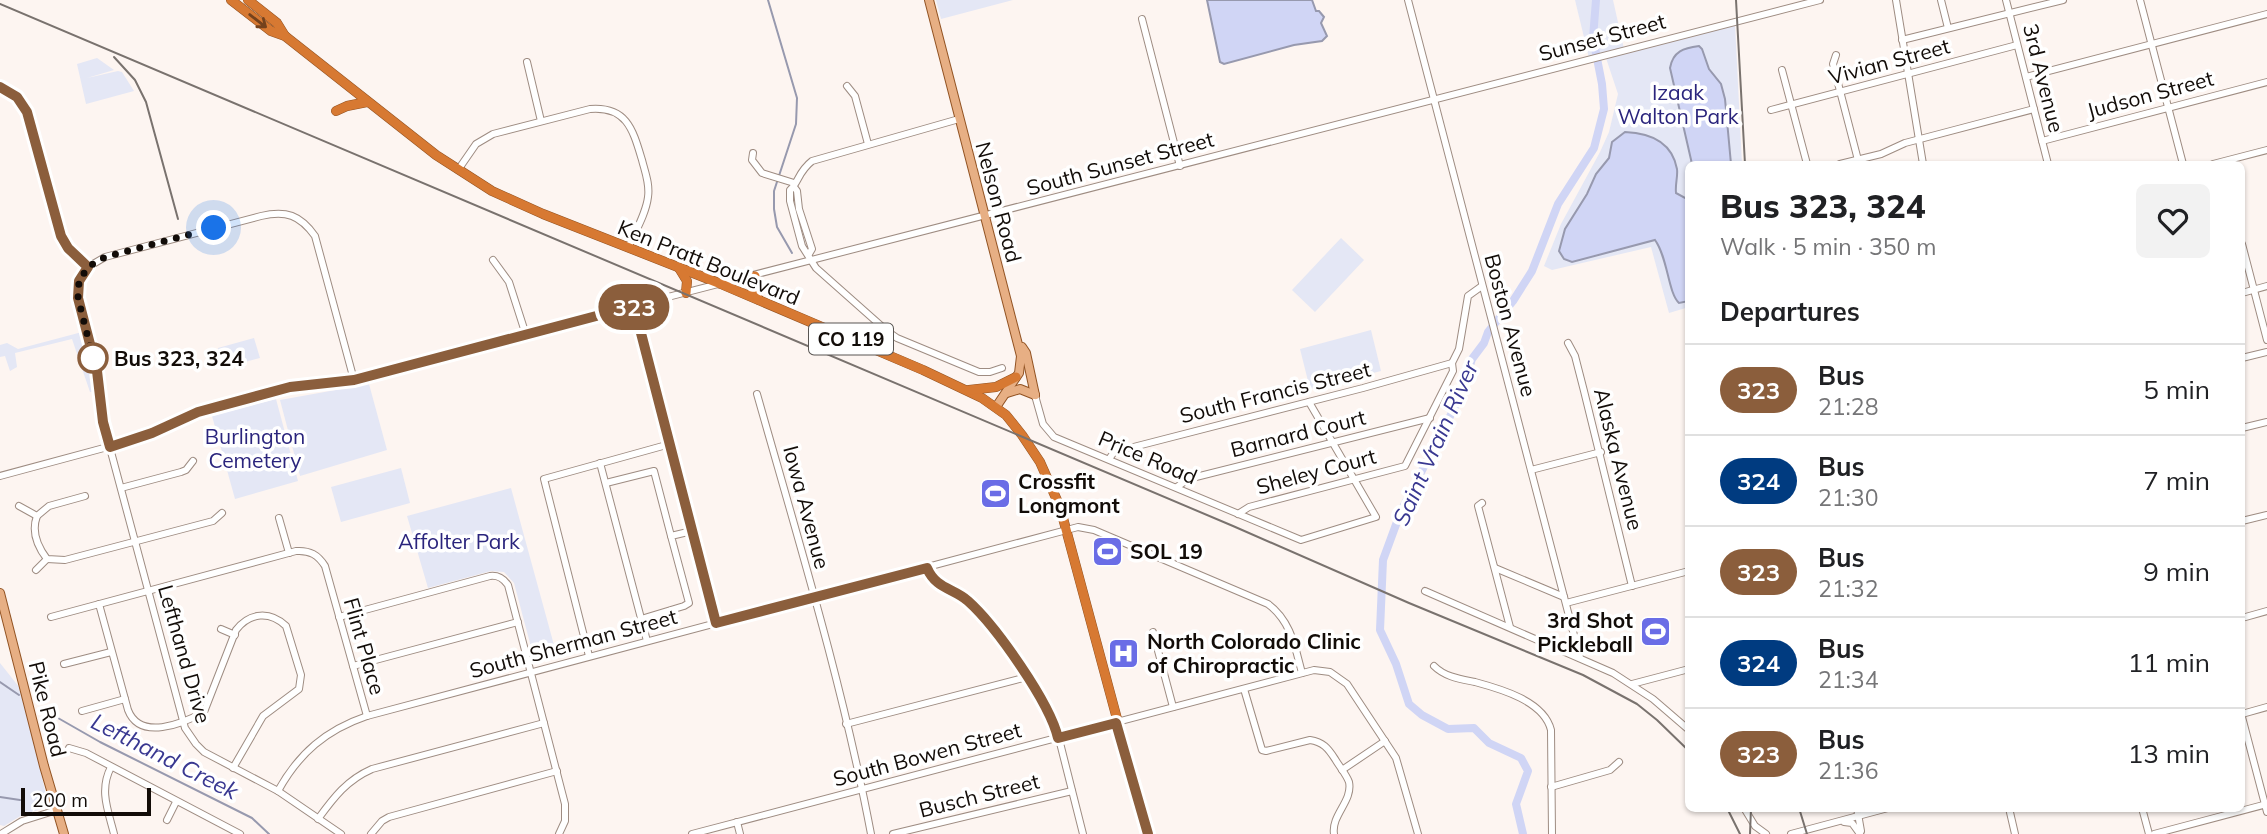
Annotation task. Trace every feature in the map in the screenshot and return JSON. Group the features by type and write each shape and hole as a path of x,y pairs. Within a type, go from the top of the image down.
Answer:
{"highway":[{"name":"Ken Pratt Boulevard","path":"231,0 271,31 285,36 458,170 512,201 721,284 968,390 996,407 1014,425 1040,462 1054,490 1148,834"},
{"name":"Ken Pratt Boulevard","path":"248,0 277,23 285,36"},
{"path":"336,111 367,102"},
{"path":"678,267 687,281 686,293"},
{"path":"755,276 751,281 751,290 760,301"},
{"path":"968,390 996,387 1016,377"}],"main road":[{"name":"Nelson Road","path":"929,0 1017,338 1021,368"},
{"path":"1017,338 1026,353 1035,395"},
{"path":"996,407 1021,368"},
{"path":"1005,394 1020,389 1035,395"},
{"name":"Pike Road","path":"0,593 64,834"}],"street":[{"name":"Boston Avenue","path":"1408,0 1580,658"},
{"path":"1784,0 1787,9"},
{"name":"Sunset Street","path":"1433,99 1821,0"},
{"path":"1896,0 1922,161"},
{"path":"1941,0 1948,27"},
{"name":"3rd Avenue","path":"2006,0 2047,161"},
{"path":"1902,40 2063,0"},
{"path":"2140,0 2182,161"},
{"path":"2026,77 2267,14"},
{"path":"1142,19 1180,166"},
{"name":"Vivian Street","path":"1771,110 2017,45"},
{"path":"1836,55 1833,64 1858,160"},
{"path":"527,62 541,121"},
{"path":"1782,70 1806,161"},
{"name":"Judson Street","path":"2042,141 2267,82"},
{"path":"847,86 855,96 868,144"},
{"path":"0,87 17,97 27,112 61,236 68,248 88,267 105,257 261,216 281,213 295,216 306,225 315,236 354,380"},
{"name":"South Sunset Street","path":"0,476 110,447 152,433 198,412 290,387 354,380 755,276 810,258 985,216 1433,99"},
{"path":"458,170 476,144 484,138 599,108 617,113 634,133 649,189 647,204 628,248"},
{"path":"1854,161 1881,154 1918,139 2034,109"},
{"path":"794,185 798,175 812,161 959,119"},
{"path":"2228,161 2267,150"},
{"path":"753,153 752,160 762,173 794,185 811,249 810,258 829,280 897,338 979,372 1002,368"},
{"path":"2245,256 2267,340"},
{"path":"493,260 509,282 526,335"},
{"name":"Lefthand Drive","path":"88,267 79,281 78,298 97,371 103,422 183,721 196,744 233,768 278,791 341,834"},
{"path":"1430,418 1453,371 1452,363 1459,349 1468,296 1482,286"},
{"path":"2245,292 2267,286"},
{"name":"South Sunset Street","path":"652,301 676,296"},
{"path":"634,306 716,623"},
{"name":"Alaska Avenue","path":"1568,343 1575,356 1601,452 1632,586"},
{"path":"2245,357 2267,352"},
{"name":"South Francis Street","path":"1110,459 1114,452 1452,363"},
{"name":"Price Road","path":"1021,368 1029,376 1043,424 1051,434 1301,540 1376,517 1354,480"},
{"name":"Iowa Avenue","path":"757,394 863,789 871,834"},
{"path":"1309,402 1354,480"},
{"name":"Barnard Court","path":"1177,487 1188,479 1430,418"},
{"name":"Sheley Court","path":"1238,514 1249,507 1405,466 1430,418"},
{"path":"2245,427 2267,422"},
{"path":"589,656 544,478 670,444"},
{"path":"1531,470 1601,452"},
{"path":"121,488 181,472 193,461"},
{"path":"600,463 646,641"},
{"path":"606,483 654,471 689,603 641,619"},
{"path":"47,559 34,531 37,516 50,506 85,496"},
{"path":"1482,503 1478,506 1510,627"},
{"path":"19,506 37,516"},
{"path":"36,570 47,559 65,560 135,542 213,521 222,513"},
{"path":"2245,520 2267,514"},
{"path":"51,617 289,553 279,518"},
{"name":"South Sherman Street","path":"278,791 294,764 313,745 334,729 367,716 1084,527 1268,604 1283,617 1288,626 1302,673"},
{"path":"671,536 692,531"},
{"name":"Flint Place","path":"289,553 300,551 315,555 325,566 367,716"},
{"path":"927,568 931,577 945,589 969,602 1016,658 1058,738 1083,834"},
{"path":"1495,568 1565,600 1685,572"},
{"path":"339,617 490,576 505,580 566,812 559,834"},
{"path":"1425,591 1580,658 1632,684 1685,726"},
{"path":"99,604 130,716 141,726 155,728 204,712 235,635 239,627 250,618 266,615 280,620 287,628 302,675 299,689 263,716 233,768"},
{"path":"2245,617 2267,611"},
{"path":"353,666 517,622"},
{"path":"220,629 235,635"},
{"path":"1153,632 1173,707"},
{"path":"64,664 111,652"},
{"path":"1434,666 1446,675 1490,686 1541,709 1546,716 1551,730 1552,834"},
{"name":"South Bowen Street","path":"692,834 1302,673 1322,670 1334,674 1347,684 1385,741"},
{"path":"1632,684 1685,670"},
{"path":"846,724 1027,677"},
{"path":"1244,689 1262,750 1310,740 1317,741 1328,748 1342,770 1349,782 1349,789 1335,820 1334,834"},
{"path":"82,711 125,699"},
{"path":"2245,715 2267,707"},
{"path":"318,818 340,789 372,769 544,723"},
{"path":"2245,727 2266,807 2245,812"},
{"path":"1342,770 1385,741 1400,766 1419,834"},
{"path":"69,748 86,753 239,834"},
{"path":"1551,787 1610,770 1619,762"},
{"path":"111,767 106,779 104,798 114,834"},
{"path":"371,834 389,817 557,771"},
{"name":"Busch Street","path":"894,834 1072,791"},
{"path":"167,820 176,802"},
{"path":"0,834 22,821 57,810"},
{"path":"1746,812 1755,826 1766,834"},
{"path":"1857,812 1861,834"},
{"path":"1791,834 1874,812"},
{"path":"2010,812 2015,834"},
{"path":"2144,812 2152,834 2245,812"},
{"path":"737,822 740,834"},
{"path":"1835,822 1852,823 1861,834"}],"green space":[{"path":"936,0 1013,0 941,19"},
{"path":"1575,0 1613,0 1624,49 1589,58"},
{"name":"Izaak Walton Park","path":"1735,24 1742,161 1685,161 1685,308 1669,313 1651,247 1552,270 1544,266 1561,224 1609,132 1618,94 1606,58"},
{"path":"97,58 114,70 87,78 122,72 134,91 86,104 77,64"},
{"path":"1341,238 1364,260 1315,312 1292,290"},
{"path":"1371,330 1381,371 1310,389 1300,349"},
{"path":"82,332 95,392 90,392 72,339 15,353 17,367 10,371 5,356 0,357 0,345 7,343 18,349"},
{"path":"254,338 260,358 223,368 218,348"},
{"path":"369,384 387,450 300,476 280,400"},
{"name":"Burlington Cemetery","path":"276,399 298,481 235,499 212,416"},
{"path":"401,468 410,503 341,522 331,487"},
{"name":"Affolter Park","path":"511,488 557,656 535,662 514,583 504,572 491,571 428,588 407,516"},
{"path":"0,663 23,692 48,804 45,808 22,815 4,826 0,825"}],"water":[{"path":"1207,0 1312,0 1316,11 1324,17 1321,23 1327,36 1322,41 1294,45 1224,64 1220,62"},
{"path":"1699,46 1702,49 1709,69 1721,84 1731,161 1691,161 1670,68 1671,62 1680,51"},
{"path":"1625,132 1643,134 1665,146 1674,160 1677,172 1676,193 1685,198 1685,302 1679,303 1675,298 1663,256 1655,240 1572,262 1564,259 1559,251 1565,229 1596,174 1609,158 1612,142"}],"waterway":[{"path":"768,0 797,98 796,124 774,191 777,227 792,253"},
{"name":"Saint Vrain River","path":"1523,834 1516,804 1528,771 1521,758 1489,743 1474,728 1448,729 1422,715 1409,704 1396,664 1380,630 1383,560 1401,511 1459,399 1472,359 1532,271 1558,204 1594,148 1604,109 1593,38 1596,0"},
{"name":"Lefthand Creek","path":"0,682 19,695"},
{"name":"Lefthand Creek","path":"44,710 100,742 252,818 269,834"},
{"path":"0,797 20,800"}],"railway":[{"path":"1736,0 1745,161"},
{"path":"0,4 1583,675 1637,704 1685,747"},
{"path":"114,57 135,80 146,102 178,219"},
{"path":"1729,812 1740,834"},
{"path":"1750,834 1751,812"},
{"path":"1800,812 1807,834"}],"bus line":[{"name":"323","path":"0,87 17,97 27,112 61,236 68,248 88,267 77,290 97,371 100,407 110,447 152,433 198,412 290,387 354,380 634,306 716,623 927,568 931,577 945,589 969,602 1016,658 1057,731 1058,738 1116,723 1148,834"}],"place":[{"name":"Bus 323, 324","path":"93,358"},
{"name":"Crossfit Longmont","path":"995,493"},
{"name":"SOL 19","path":"1107,551"},
{"name":"3rd Shot Pickleball","path":"1656,632"},
{"name":"North Colorado Clinic of Chiropractic","path":"1124,653"}],"route":[{"path":"93,358 77,290 88,267 105,257 214,228"}]}
